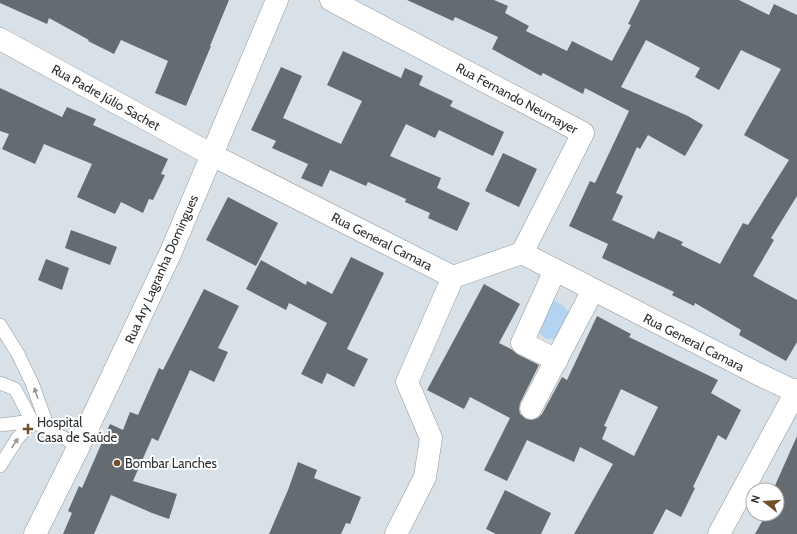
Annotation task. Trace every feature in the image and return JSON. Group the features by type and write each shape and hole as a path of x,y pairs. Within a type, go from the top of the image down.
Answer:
{"street":[{"name":"Rua Ary Lagranha Domingues","path":"35,534 79,446 170,254 276,0"},
{"name":"Rua Fernando Neumayer","path":"331,0 583,132 522,253"},
{"name":"Rua Padre Júlio Sachet","path":"0,39 212,155"},
{"name":"Rua General Camara","path":"212,155 453,278"},
{"name":"Rua General Camara","path":"522,253 761,376 797,391"},
{"path":"396,534 425,477 431,438 407,382 453,278 522,253"},
{"path":"555,270 522,343 557,360"},
{"path":"531,408 594,290"},
{"path":"719,534 797,391"}],"lane":[{"path":"0,325 18,354 32,383 49,430"},
{"path":"0,383 15,389 32,421 79,446"},
{"path":"0,425 32,421"},
{"path":"0,466 32,421"}],"shaded area":[{"path":"552,299 564,306 569,313 557,338 546,339 536,327"}],"building":[{"path":"0,0 229,0 186,106 155,93 168,61 121,40 114,54 88,41 89,40 49,18 47,24 0,3"},
{"path":"407,0 494,0 508,6 505,13 529,26 526,31 567,51 572,41 612,61 631,25 628,24 640,0 739,0 769,15 774,4 797,15 797,196 771,238 774,240 753,276 797,300 797,342 786,361 739,335 741,330 695,303 694,306 672,295 674,292 602,258 608,244 569,226 590,181 595,183 629,111 585,88 583,94 543,73 541,76 492,49 498,37 455,17 453,21","holes":["646,40 700,68 695,77 719,90 741,50 781,69 744,135 789,160 748,225 743,223 720,264 681,245 683,242 658,231 654,239 612,220 623,196 616,193 637,147 640,149 648,135 685,156 703,125 688,116 621,87"]},
{"path":"343,51 401,78 405,68 423,76 419,85 453,101 450,106 504,132 493,156 439,130 435,138 406,124 390,156 441,178 437,188 470,203 457,231 428,218 430,213 405,202 406,199 368,182 366,186 330,170 322,187 301,178 308,164 272,148 276,141 251,130 281,67 302,76 283,118 341,144 362,101 327,85"},
{"path":"0,88 62,117 67,107 96,119 93,125 168,159 161,174 165,175 153,200 149,199 143,213 121,202 115,214 77,197 92,164 44,144 35,164 2,149 9,134 0,131"},
{"path":"503,153 537,169 519,207 485,191"},
{"path":"228,197 278,223 256,266 206,240"},
{"path":"71,230 117,247 110,265 65,248"},
{"path":"351,257 384,273 347,349 368,359 354,387 327,373 322,384 301,374 327,323 289,303 286,310 246,289 261,260 306,285 307,281 332,294"},
{"path":"46,259 69,268 62,290 38,280"},
{"path":"484,284 520,304 499,343 539,365 520,403 520,414 526,419 532,420 538,418 542,414 562,377 567,380 597,316 631,334 629,337 718,380 711,393 741,410 726,440 718,435 693,487 695,488 681,517 666,509 653,534 574,534 613,464 580,447 574,462 527,440 507,481 484,470 510,418 470,397 464,409 427,390","holes":["621,389 658,407 634,456 602,439 607,427 604,426"]},
{"path":"204,289 239,306 218,348 228,352 214,382 190,370 158,441 152,438 133,481 177,494 169,519 111,495 94,534 63,534 72,513 68,511 79,486 82,488 110,424 123,430 130,412 138,415 159,368 163,370"},
{"path":"797,436 797,534 755,534 762,522 785,522 785,482 777,482"},
{"path":"298,462 317,470 314,478 361,497 350,524 346,523 341,534 269,534"},
{"path":"505,490 551,513 541,534 496,534 486,529"}],"place":[{"name":"Hospital Casa de Saúde","path":"28,429"},
{"name":"Bombar Lanches","path":"117,463"}]}
